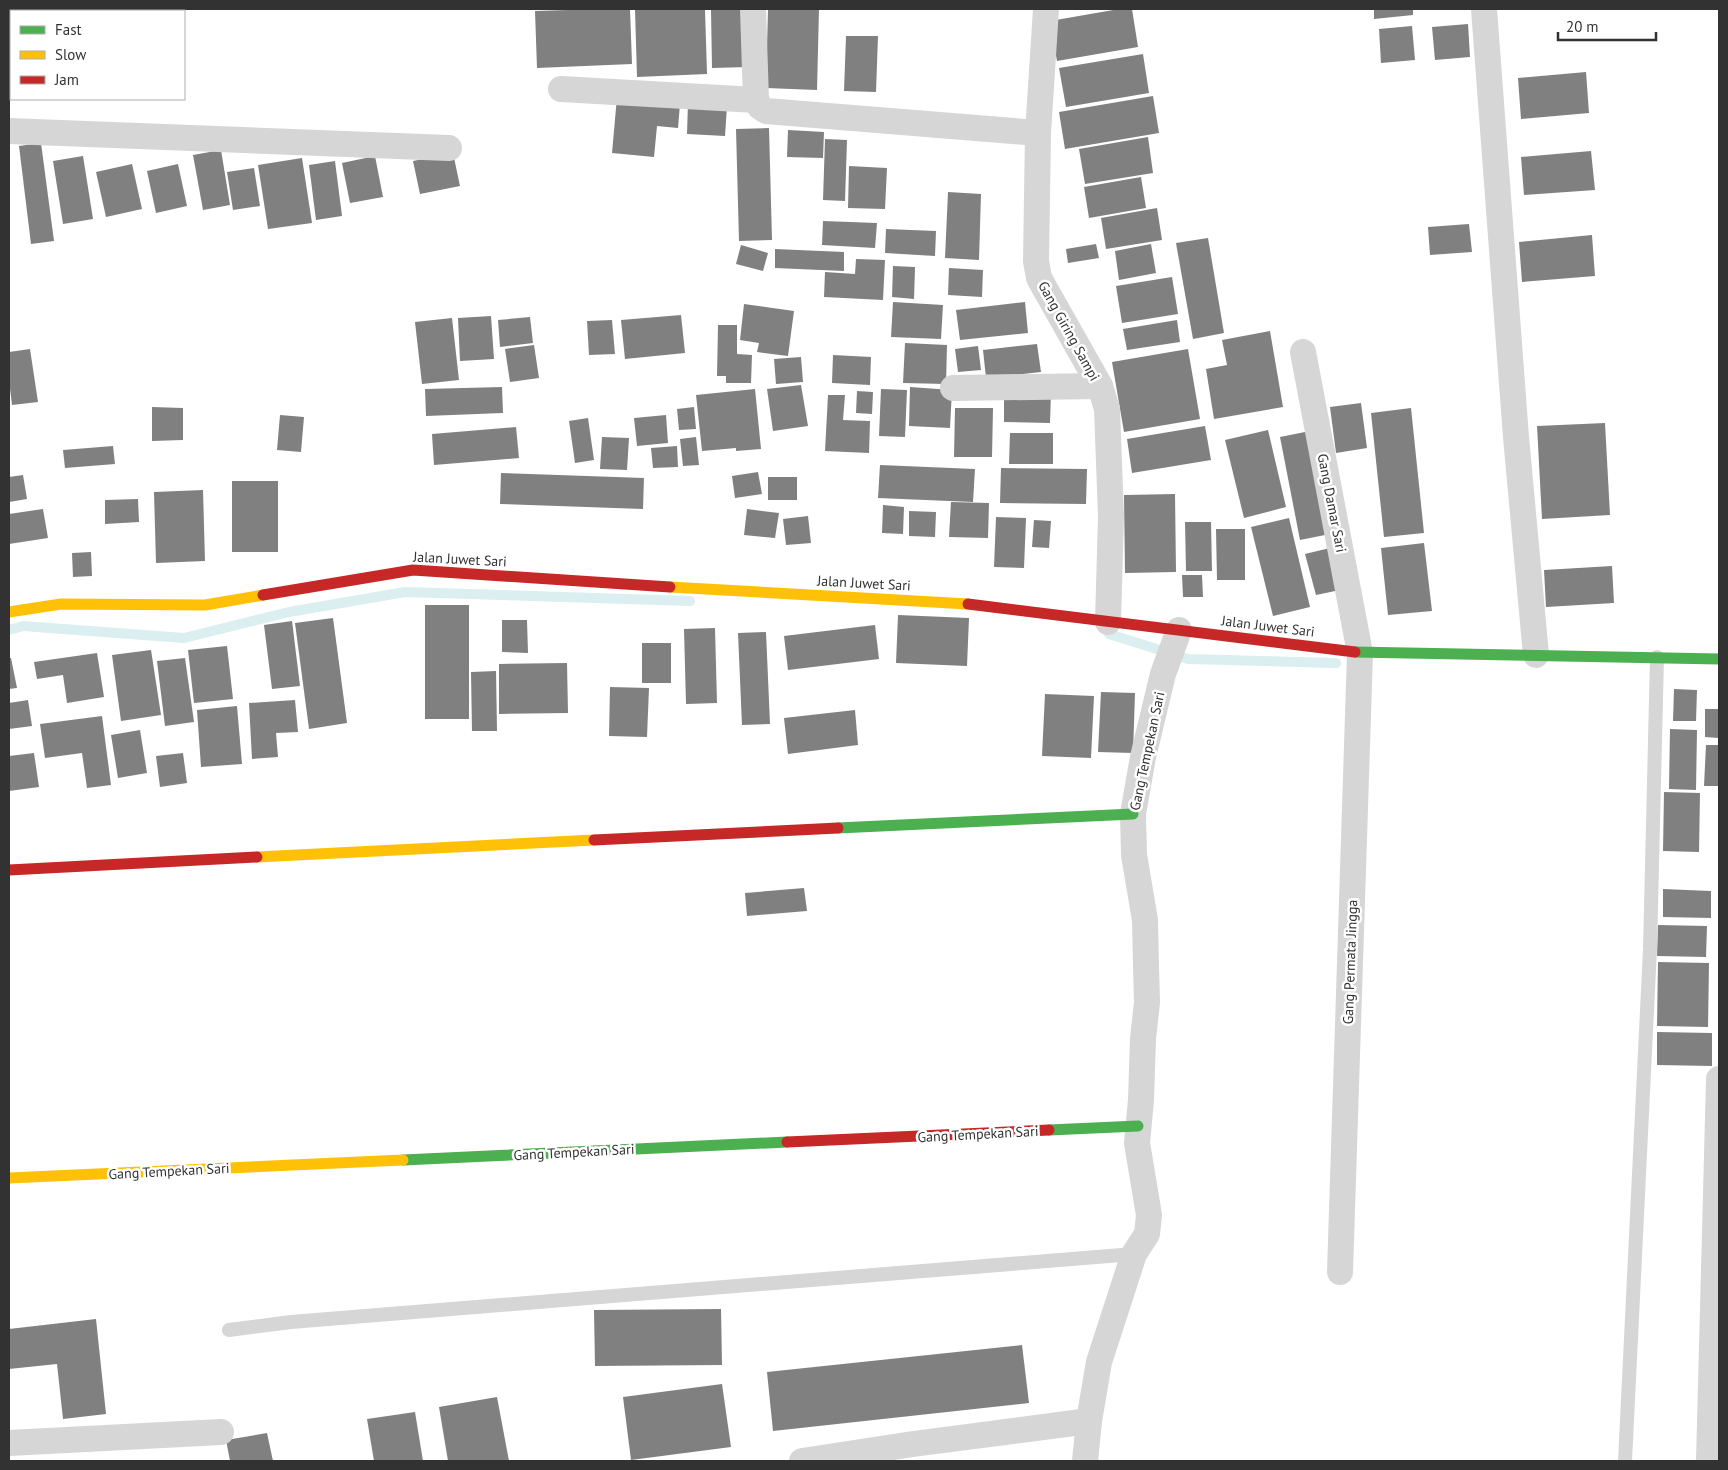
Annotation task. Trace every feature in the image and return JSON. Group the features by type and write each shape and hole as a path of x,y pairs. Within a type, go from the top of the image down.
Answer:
{"street":[{"path":"753,9 756,100 760,107 766,111 1038,133"},
{"name":"Gang Giring Sampi","path":"1046,9 1038,133 1036,261 1039,278 1100,386 1107,408 1111,516 1108,622"},
{"path":"1484,9 1516,437 1536,655"},
{"path":"561,89 756,100"},
{"path":"9,131 449,148"},
{"name":"Gang Damar Sari","path":"1303,352 1360,662"},
{"path":"953,388 1100,386"},
{"name":"Jalan Juwet Sari","path":"9,612 61,604 205,605 413,570 984,605 1108,622 1176,639 1360,662 1536,655 1657,664 1719,658"},
{"name":"Gang Tempekan Sari","path":"1085,1461 1098,1362 1134,1254 1147,1234 1148,1215 1137,1143 1141,1100 1142,1039 1147,1002 1146,966 1144,920 1134,855 1133,814 1143,757 1163,674 1176,639"},
{"name":"Gang Permata Jingga","path":"1340,1272 1360,662"},
{"path":"9,870 457,846 1133,814"},
{"path":"1709,1461 1719,1079"},
{"name":"Gang Tempekan Sari","path":"9,1178 1138,1126"},
{"path":"802,1461 913,1444 1089,1421"},
{"path":"9,1443 222,1432"}],"lane":[{"path":"1625,1461 1650,949 1657,664"},
{"path":"229,1330 300,1322 1134,1254"}],"building":[{"path":"630,9 632,64 537,68 535,11"},
{"path":"635,9 705,9 707,74 637,77"},
{"path":"747,9 749,67 712,68 711,10"},
{"path":"768,9 819,9 817,90 766,88"},
{"path":"1119,9 1132,9 1138,47 1057,61 1050,21"},
{"path":"1374,9 1413,9 1413,15 1374,19"},
{"path":"1468,24 1470,57 1435,60 1432,27"},
{"path":"1412,26 1415,60 1381,63 1379,29"},
{"path":"846,36 878,36 876,92 844,91"},
{"path":"1143,54 1149,93 1066,107 1059,68"},
{"path":"1586,72 1589,113 1521,119 1518,78"},
{"path":"1153,96 1159,133 1065,149 1059,112"},
{"path":"617,97 680,104 678,128 657,126 654,157 612,153"},
{"path":"688,103 727,106 725,136 687,134"},
{"path":"769,128 772,240 739,241 736,129"},
{"path":"788,130 824,132 823,158 787,157"},
{"path":"1148,137 1153,173 1085,184 1079,149"},
{"path":"825,139 847,140 845,201 823,200"},
{"path":"41,143 54,241 31,244 19,146"},
{"path":"221,150 230,205 203,210 193,155"},
{"path":"1591,151 1595,190 1524,195 1521,157"},
{"path":"453,153 460,186 420,194 413,161"},
{"path":"83,156 93,219 63,224 53,161"},
{"path":"375,156 383,197 350,203 342,163"},
{"path":"302,158 312,223 268,229 258,165"},
{"path":"335,161 342,216 316,220 309,165"},
{"path":"132,164 142,209 106,217 96,172"},
{"path":"178,164 187,206 156,213 147,171"},
{"path":"849,166 887,168 885,209 848,208"},
{"path":"254,168 260,206 233,210 227,172"},
{"path":"1141,177 1146,208 1089,218 1084,187"},
{"path":"948,192 981,194 979,260 945,258"},
{"path":"1157,208 1162,240 1106,249 1101,218"},
{"path":"823,221 877,223 875,248 822,245"},
{"path":"1469,224 1472,252 1430,255 1428,227"},
{"path":"886,229 936,231 935,256 885,253"},
{"path":"1592,235 1595,276 1522,282 1519,242"},
{"path":"1208,238 1224,333 1193,339 1176,243"},
{"path":"1096,244 1099,258 1068,263 1066,249"},
{"path":"1151,244 1156,273 1119,280 1115,251"},
{"path":"741,245 768,253 763,271 736,264"},
{"path":"775,249 844,252 844,271 775,268"},
{"path":"856,259 885,260 883,300 824,297 825,272 855,274"},
{"path":"893,266 915,267 914,299 892,297"},
{"path":"949,268 983,270 982,297 948,295"},
{"path":"1172,277 1178,314 1122,323 1116,286"},
{"path":"893,302 943,305 941,339 891,337"},
{"path":"1025,302 1028,333 960,340 956,310"},
{"path":"744,304 794,311 788,356 757,352 759,343 740,340"},
{"path":"681,315 685,353 625,359 621,320"},
{"path":"491,316 494,359 460,361 458,318"},
{"path":"530,317 533,343 500,347 498,320"},
{"path":"452,318 459,380 422,384 415,322"},
{"path":"612,320 615,354 589,355 587,321"},
{"path":"1177,320 1180,342 1127,350 1123,329"},
{"path":"718,325 737,325 737,354 752,355 751,383 726,383 726,376 717,376"},
{"path":"1270,331 1283,407 1214,419 1206,369 1227,365 1222,340"},
{"path":"905,343 947,345 946,384 903,383"},
{"path":"1037,344 1041,372 986,378 983,350"},
{"path":"534,345 539,378 510,382 505,349"},
{"path":"978,346 981,370 958,372 955,349"},
{"path":"30,349 38,402 12,405 9,380 9,352"},
{"path":"1188,349 1200,419 1124,432 1112,362"},
{"path":"833,355 871,357 870,385 832,383"},
{"path":"801,357 803,382 776,384 774,359"},
{"path":"801,385 808,426 773,431 767,389"},
{"path":"502,387 503,413 426,416 425,389"},
{"path":"910,387 952,390 950,428 909,426"},
{"path":"755,389 761,449 736,451 736,448 702,451 696,395"},
{"path":"881,389 907,390 905,437 879,436"},
{"path":"857,391 873,392 872,414 856,413"},
{"path":"1004,391 1051,392 1050,423 1004,422"},
{"path":"828,395 845,395 843,420 870,421 869,453 825,451"},
{"path":"1361,403 1367,448 1336,453 1330,407"},
{"path":"152,407 183,408 183,440 152,441"},
{"path":"694,407 696,429 679,430 677,409"},
{"path":"955,408 993,408 992,457 954,457"},
{"path":"1411,408 1424,533 1384,537 1371,413"},
{"path":"280,415 304,417 301,452 277,450"},
{"path":"666,415 668,443 637,446 634,418"},
{"path":"588,418 594,460 575,463 569,421"},
{"path":"1605,423 1610,515 1542,519 1537,426"},
{"path":"1205,426 1211,460 1132,473 1127,439"},
{"path":"516,427 519,458 434,465 432,434"},
{"path":"1268,430 1286,507 1244,518 1225,440"},
{"path":"1310,431 1330,534 1300,540 1280,437"},
{"path":"1010,433 1053,433 1053,464 1009,464"},
{"path":"602,437 629,438 627,470 600,469"},
{"path":"696,437 699,465 683,466 680,439"},
{"path":"113,446 115,464 65,468 63,450"},
{"path":"677,446 678,467 653,468 651,448"},
{"path":"880,465 975,469 973,502 878,498"},
{"path":"1001,468 1087,469 1086,504 1000,503"},
{"path":"758,472 762,494 735,498 732,476"},
{"path":"501,473 644,478 643,509 500,504"},
{"path":"23,475 27,499 9,502 9,477"},
{"path":"768,477 797,477 797,500 768,500"},
{"path":"232,481 278,481 278,552 232,552"},
{"path":"203,490 205,561 156,563 154,492"},
{"path":"1175,494 1176,572 1125,573 1124,495"},
{"path":"138,499 139,522 105,524 105,500"},
{"path":"951,502 989,503 988,538 949,537"},
{"path":"883,505 904,507 903,534 882,533"},
{"path":"43,509 48,538 9,544 9,514"},
{"path":"747,509 779,513 775,538 744,535"},
{"path":"909,511 936,512 935,537 909,536"},
{"path":"808,516 811,543 786,545 783,519"},
{"path":"996,517 1026,518 1024,568 994,567"},
{"path":"1289,518 1310,607 1273,616 1251,527"},
{"path":"1034,520 1051,521 1049,548 1032,547"},
{"path":"1185,522 1211,522 1212,571 1186,571"},
{"path":"1216,529 1245,529 1245,580 1217,580"},
{"path":"1424,543 1432,611 1388,615 1381,548"},
{"path":"1330,548 1340,590 1316,595 1305,554"},
{"path":"91,552 92,576 73,577 72,553"},
{"path":"1612,566 1614,603 1546,607 1544,570"},
{"path":"1182,575 1202,575 1203,597 1183,597"},
{"path":"425,605 469,605 469,719 425,719"},
{"path":"898,615 969,618 967,666 896,663"},
{"path":"333,618 347,723 309,729 295,623"},
{"path":"502,620 527,620 528,653 502,652"},
{"path":"292,621 300,686 272,689 264,625"},
{"path":"875,625 879,659 788,670 784,636"},
{"path":"715,628 717,703 686,704 684,629"},
{"path":"766,632 770,724 742,725 738,633"},
{"path":"642,643 671,643 671,683 642,683"},
{"path":"227,646 233,699 194,703 188,650"},
{"path":"151,650 161,715 121,721 112,655"},
{"path":"97,653 104,697 67,703 63,675 37,679 34,662"},
{"path":"9,658 11,658 17,688 9,689"},
{"path":"185,658 194,722 165,726 157,661"},
{"path":"567,663 568,713 499,714 499,664"},
{"path":"496,671 497,731 472,731 471,672"},
{"path":"610,687 649,688 647,737 609,736"},
{"path":"1674,689 1697,690 1696,721 1673,721"},
{"path":"1101,692 1135,693 1133,753 1098,752"},
{"path":"1045,694 1094,696 1091,758 1042,756"},
{"path":"28,700 32,726 9,729 9,703"},
{"path":"295,700 298,732 276,733 278,757 252,759 249,703"},
{"path":"237,706 242,764 201,767 197,710"},
{"path":"1705,709 1719,709 1719,738 1705,737"},
{"path":"855,710 858,745 788,754 784,718"},
{"path":"102,716 111,785 87,788 82,753 45,758 40,724"},
{"path":"1670,729 1697,730 1696,790 1669,789"},
{"path":"140,730 147,773 118,778 111,735"},
{"path":"1706,745 1719,745 1719,786 1704,786"},
{"path":"34,753 39,787 9,791 9,756"},
{"path":"183,753 187,783 160,787 156,756"},
{"path":"1664,792 1700,793 1699,852 1663,851"},
{"path":"804,888 807,911 747,916 745,893"},
{"path":"1663,889 1711,891 1711,918 1663,917"},
{"path":"1658,925 1707,926 1706,957 1657,956"},
{"path":"1658,962 1709,963 1708,1027 1657,1026"},
{"path":"1657,1032 1712,1033 1712,1066 1657,1065"},
{"path":"721,1309 722,1365 595,1366 594,1310"},
{"path":"96,1319 106,1414 63,1419 57,1364 9,1369 9,1329"},
{"path":"1022,1345 1029,1403 773,1431 767,1372"},
{"path":"722,1384 731,1447 631,1460 623,1397"},
{"path":"497,1397 509,1461 448,1461 439,1407"},
{"path":"415,1412 423,1461 374,1461 367,1419"},
{"path":"267,1433 273,1461 230,1461 226,1440"}],"waterway":[{"path":"9,630 23,626 184,638 289,612 405,592 690,601"},
{"path":"1109,634 1188,659 1336,663"}],"traffic: fast":[{"path":"1355,652 1719,659"},
{"path":"838,828 1133,814"},
{"path":"1049,1130 1138,1126"},
{"path":"403,1160 787,1142"}],"traffic: slow":[{"path":"670,587 968,604"},
{"path":"9,612 61,604 205,605 263,595"},
{"path":"257,857 594,840"},
{"path":"9,1178 403,1160"}],"traffic: jam":[{"path":"263,595 413,570 670,587"},
{"path":"968,604 1355,652"},
{"path":"594,840 838,828"},
{"path":"9,870 257,857"},
{"path":"787,1142 1049,1130"}]}
